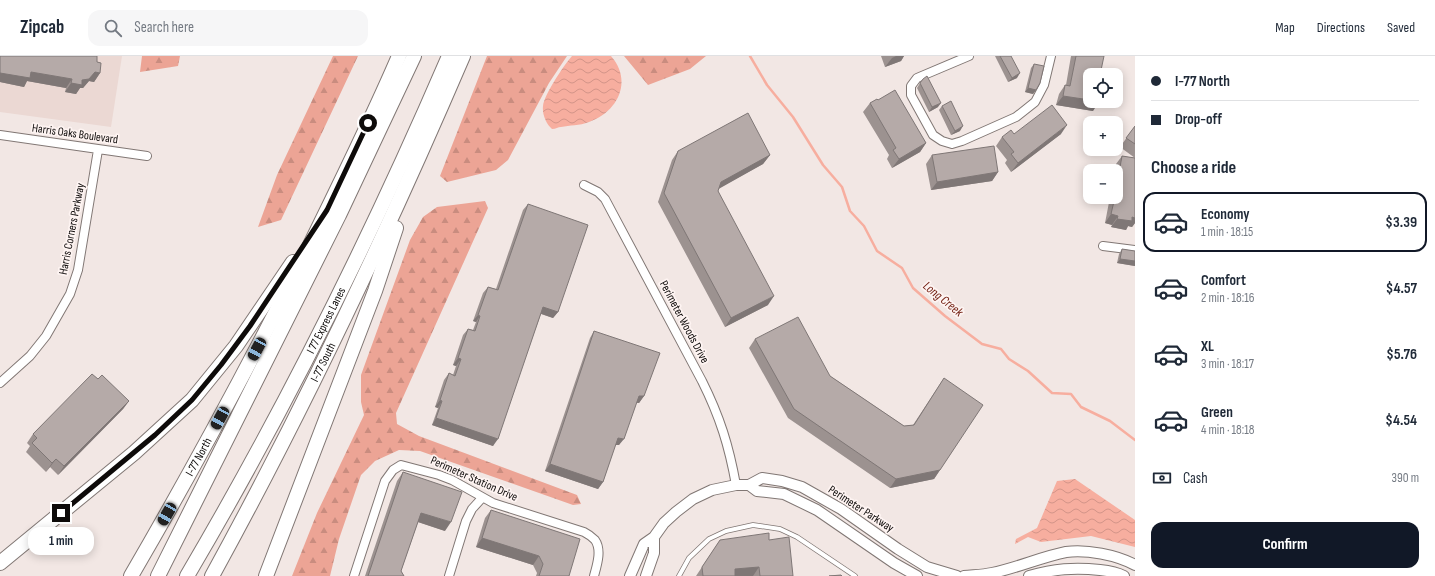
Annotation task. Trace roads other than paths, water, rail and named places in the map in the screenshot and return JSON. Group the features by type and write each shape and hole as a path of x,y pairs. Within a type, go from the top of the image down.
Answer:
{"highway":[{"name":"I-77 North","path":"131,576 227,404 288,289 327,210 399,56"},
{"path":"158,576 330,235 414,56"},
{"name":"I 77 Express Lanes","path":"187,576 259,450 324,326 385,199 449,56"},
{"name":"I-77 South","path":"212,576 282,444 334,340 416,163 463,56"},
{"path":"266,576 375,291 416,163"},
{"path":"0,563 134,453 161,430 192,400 221,365 250,326 327,210"}],"street":[{"path":"969,56 917,78 911,86 911,95 933,135 942,141 952,144 1016,117 1035,102 1044,85 1051,56"},
{"name":"Harris Oaks Boulevard","path":"0,135 146,156"},
{"name":"Harris Corners Parkway","path":"0,383 30,356 46,336 70,294 78,270 98,150"},
{"name":"Perimeter Woods Drive","path":"584,185 598,192 605,199 715,406 729,449 736,485"},
{"path":"1103,246 1135,250"},
{"name":"Perimeter Station Drive","path":"354,576 385,481 393,470 401,465 452,480 482,498 510,509 584,532 594,539 599,548 594,576"},
{"name":"Perimeter Parkway","path":"630,576 644,544 654,537 664,523 693,499 712,490 736,485 748,485 762,478 782,481 802,487 841,509 898,549 927,567 957,576"},
{"name":"Perimeter Parkway","path":"748,485 757,491 784,494 817,510 894,563 917,576"},
{"path":"449,576 466,521 472,509 482,498"},
{"path":"646,576 654,553 654,537"},
{"path":"964,576 992,573 1068,552 1086,552 1107,555 1129,561 1135,565"},
{"path":"1029,576 1046,571 1074,568 1117,572 1124,576"}],"lane":[{"path":"679,576 689,558 710,539 726,530 753,525 780,529 797,537 855,576"}],"water":[{"path":"572,56 611,56 618,66 621,75 619,95 615,103 608,111 599,117 582,124 552,129 546,122 544,115 544,101 555,80"},
{"path":"1075,479 1135,520 1135,547 1091,536 1041,542 1028,537 1015,544 1016,539 1037,528 1057,481"}],"waterway":[{"name":"Long Creek","path":"750,56 767,85 793,117 823,165 842,187 850,211 864,226 877,251 902,268 913,288 945,316 982,344 1001,349 1009,359 1028,371 1052,393 1071,394 1081,407 1110,421 1135,440"}]}
